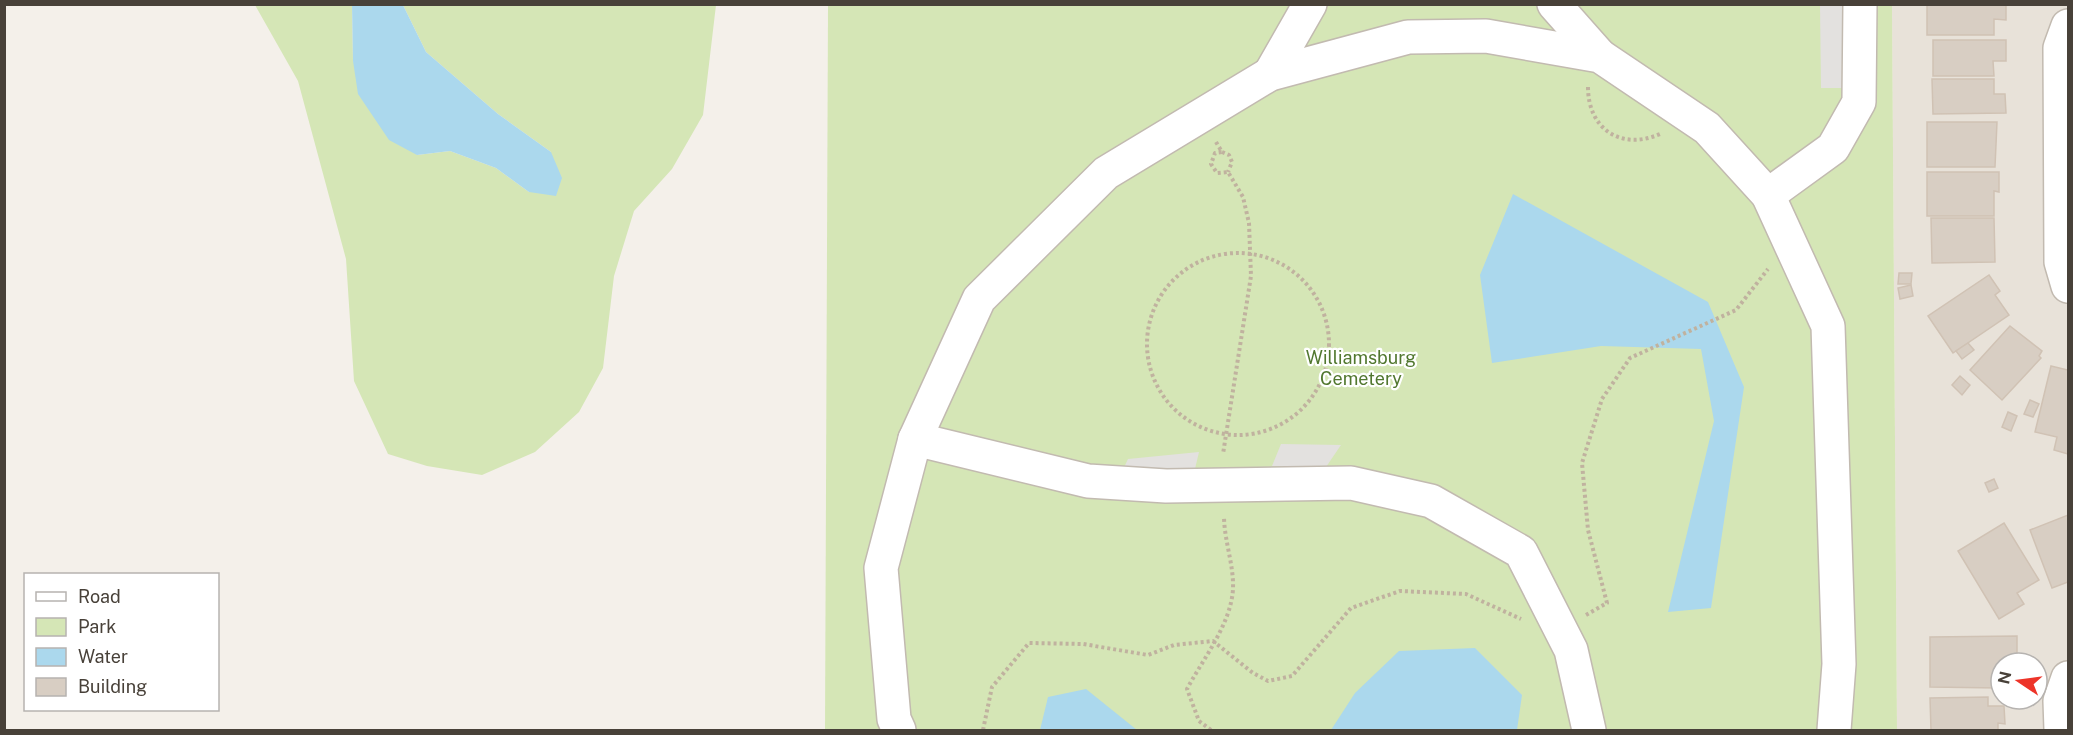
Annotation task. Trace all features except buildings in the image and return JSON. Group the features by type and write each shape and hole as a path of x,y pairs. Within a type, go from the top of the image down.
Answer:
{"street":[{"path":"1270,74 1310,4"},
{"path":"1554,4 1600,56 1707,128 1768,195 1828,326 1839,664 1834,730"},
{"path":"1768,195 1833,148 1859,102 1860,4"},
{"path":"2068,26 2060,48 2061,262 2068,286"},
{"path":"899,730 894,719 881,568 915,439 980,299 1106,173 1270,74 1408,37 1486,36 1600,56"},
{"path":"915,439 1088,481 1166,486 1351,483 1431,501 1521,552 1571,650 1589,730"},
{"path":"2061,730 2060,701 2068,678"}],"path":[{"path":"1600,56 1589,77 1588,105 1598,122 1613,136 1628,141 1647,139 1666,131 1686,113"},
{"path":"1202,115 1222,152"},
{"path":"1222,152 1229,155 1232,162 1228,172 1217,173 1211,164 1215,153 1222,152"},
{"path":"1211,730 1199,721 1187,689 1213,641 1226,625 1233,589 1224,525 1222,448 1251,276 1249,223 1243,197 1228,172"},
{"path":"1250,252 1289,266 1317,297 1330,336 1324,377 1302,411 1266,432 1225,436 1187,421 1159,391 1146,352 1152,311 1174,277 1209,256 1250,252"},
{"path":"983,730 992,687 1029,643 1083,644 1148,655 1174,645 1213,641 1253,673 1268,681 1292,675 1351,608 1400,591 1466,594 1512,617 1561,629 1607,603 1588,530 1582,463 1602,399 1630,358 1736,310 1769,270 1765,261"}],"shaded area":[{"path":"1820,5 1843,5 1844,88 1821,88"},
{"path":"1892,5 2068,5 2068,730 1897,730"},
{"path":"1281,444 1341,445 1326,467 1272,466"},
{"path":"1199,452 1194,473 1120,476 1128,459"}],"green space":[{"path":"255,5 352,5 353,61 417,155 450,151 496,168 529,192 551,152 498,114 426,52 403,5 716,5 703,115 672,169 634,211 614,276 603,368 579,412 535,452 482,475 427,466 388,454 354,381 346,259 298,81"},
{"name":"Williamsburg Cemetery","path":"828,5 1892,5 1897,730 825,730"}],"water":[{"path":"352,5 403,5 426,52 498,114 551,152 562,178 556,196 529,192 496,168 450,151 417,155 389,140 358,94 353,61"},
{"path":"1513,194 1708,302 1744,387 1711,608 1668,612 1714,421 1701,349 1601,346 1492,363 1480,275"},
{"path":"1475,648 1522,695 1517,730 1331,730 1355,693 1399,651"},
{"path":"1086,689 1137,730 1040,730 1048,697"}]}
